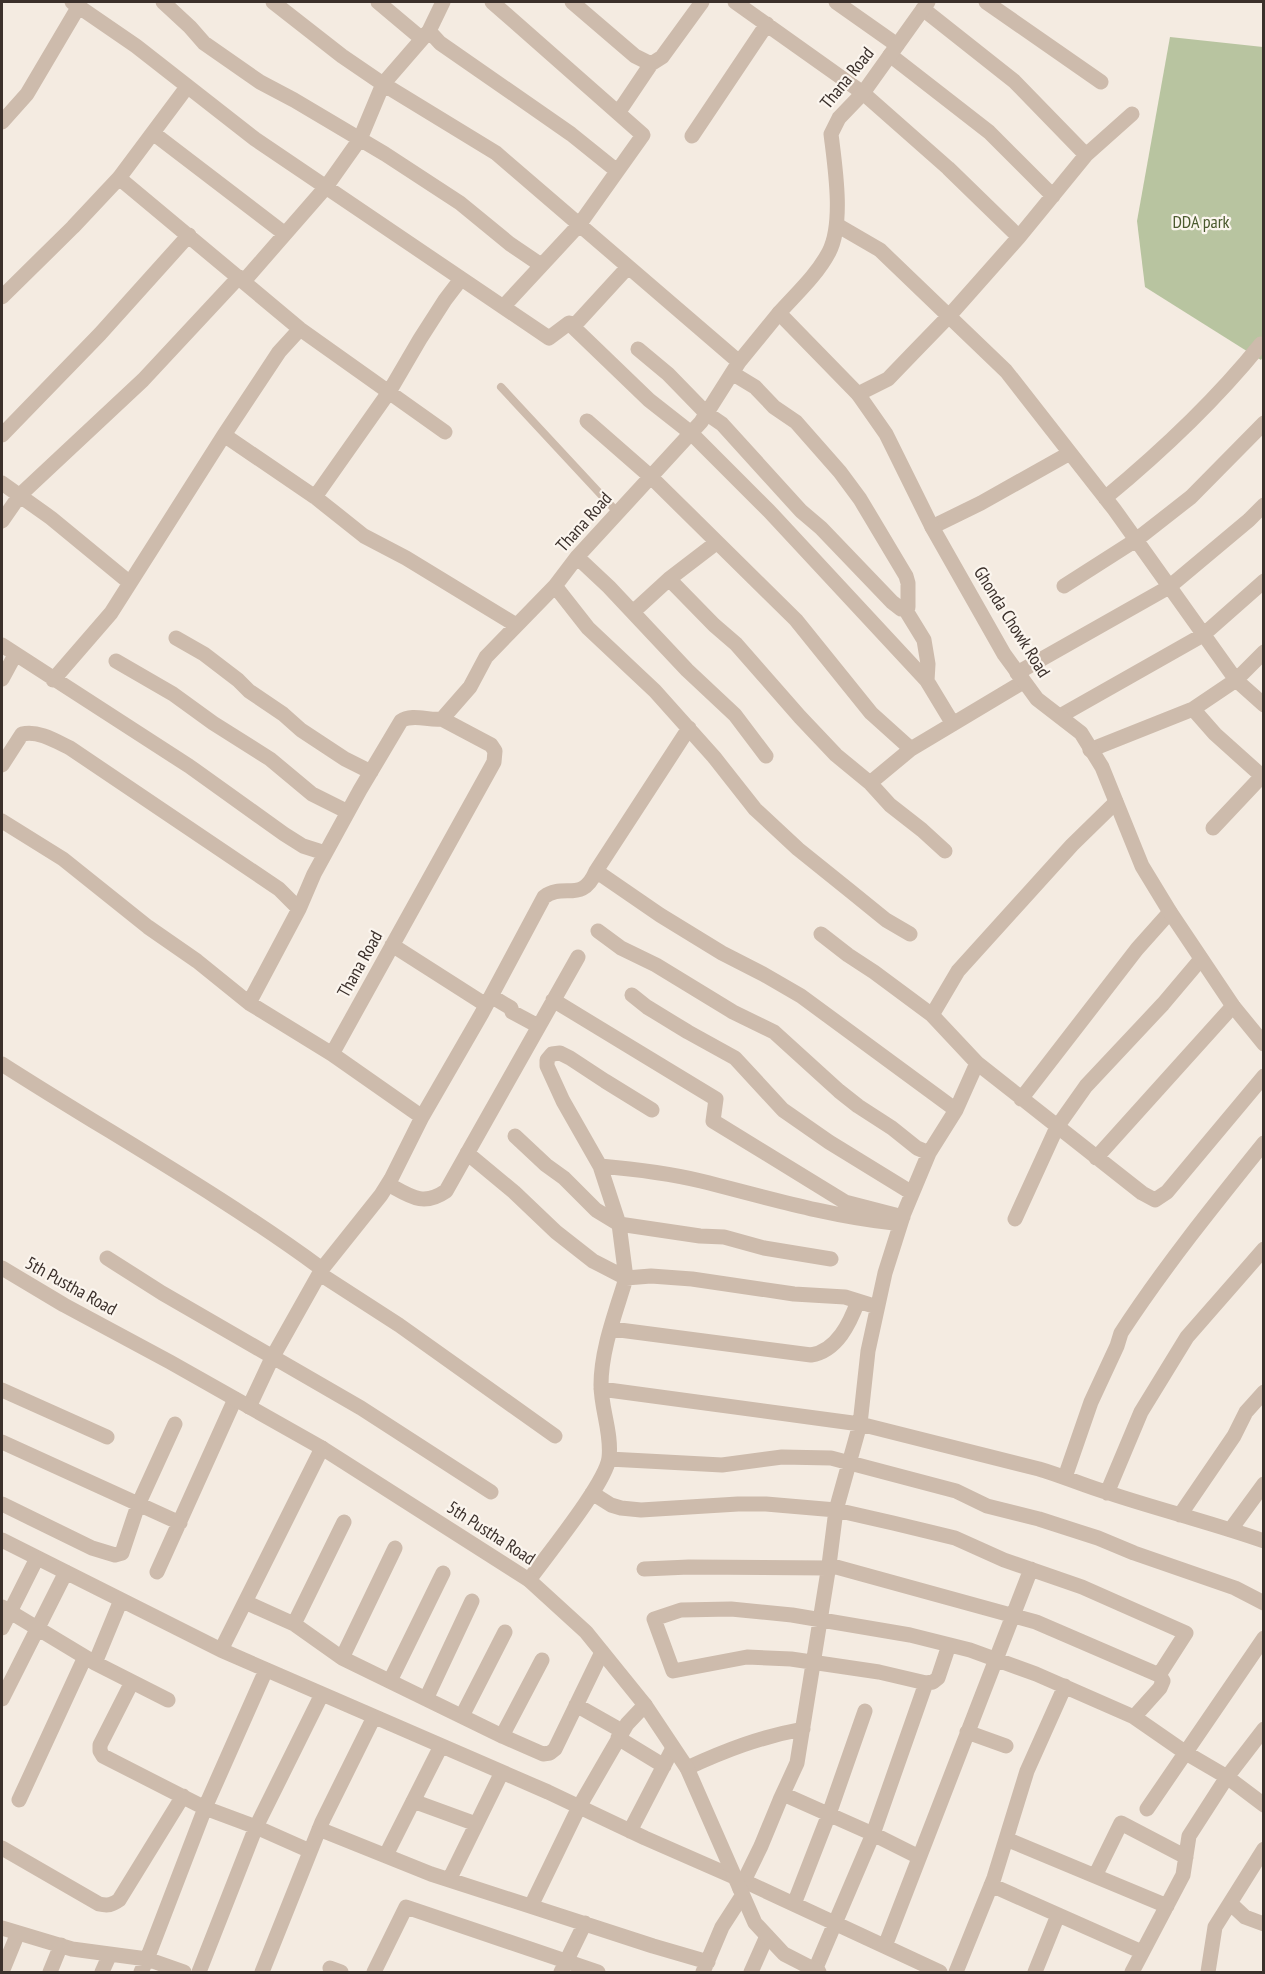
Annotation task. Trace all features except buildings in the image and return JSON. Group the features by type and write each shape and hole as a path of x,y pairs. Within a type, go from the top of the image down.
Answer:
{"street":[{"path":"273,2 342,56 383,84 496,153 628,267 736,367 774,407 796,422 840,471 860,499 906,576 909,600 908,607 905,609"},
{"path":"378,2 571,134 617,171"},
{"path":"2,520 20,495 143,380 285,234 326,187 360,140 383,84 426,35 443,2"},
{"path":"492,2 643,135 579,225 502,307"},
{"path":"572,2 635,56 651,64"},
{"path":"618,113 651,64 662,57 702,2"},
{"path":"735,2 863,93 948,168 1019,237"},
{"path":"836,2 989,132 1053,196"},
{"path":"986,2 1101,82"},
{"path":"2,122 27,94 76,4 136,46 255,139 549,338 569,323 649,400 691,433 769,512 927,681 953,724"},
{"path":"172,4 204,43 213,50 260,82 294,99 460,203 510,244 541,265"},
{"path":"926,5 1014,81 1086,155"},
{"name":"Thana Road","path":"332,1054 494,762 495,752 491,745 442,719 470,687 486,657 555,586 577,557 691,433 736,367 824,260 831,248 837,225 831,134 839,118 863,93 926,5"},
{"path":"692,136 767,24"},
{"path":"2,297 119,178 187,87"},
{"path":"858,394 888,379 949,316 1019,237 1086,155 1132,114"},
{"path":"153,132 285,234"},
{"path":"119,178 300,329 445,432"},
{"path":"837,225 880,250 1006,371 1105,498 1236,680 1263,705"},
{"path":"2,435 100,334 189,236"},
{"path":"573,327 628,267"},
{"path":"315,497 389,392 420,339 461,279"},
{"name":"Ghonda Chowk Road","path":"779,313 858,394 886,434 932,527 1004,654 1037,699 1081,733 1102,767 1142,866 1201,959 1233,1006 1263,1044"},
{"path":"53,680 111,613 279,352 300,329"},
{"path":"1105,498 1155,457 1205,408 1261,344"},
{"path":"638,349 668,374 706,413 722,424 801,511 821,528 870,581 897,607 905,609 924,640 928,664 927,681"},
{"path":"587,421 651,477 796,620 870,713 911,749"},
{"path":"1064,586 1136,540 1191,497 1263,423"},
{"path":"224,435 315,497 364,536 406,558 516,625"},
{"path":"932,527 981,503 1070,453"},
{"path":"2,483 130,583"},
{"path":"870,783 911,749 953,724 1020,678 1169,587 1249,520 1263,505"},
{"path":"633,612 669,579 716,543"},
{"path":"577,557 687,670 735,715 766,756"},
{"path":"669,579 736,644 836,755 870,783 890,805 945,851"},
{"path":"1060,716 1203,635 1263,580"},
{"path":"555,586 588,628 655,691 689,728 755,809 798,849 886,920 910,934"},
{"path":"176,638 204,654 301,730 345,759 371,772"},
{"path":"2,645 189,766 303,846 325,853"},
{"path":"1090,750 1193,709 1236,680 1263,652"},
{"path":"2,679 15,655"},
{"path":"116,661 173,694 213,723 270,759 312,794 348,812"},
{"path":"1193,709 1215,734 1263,776 1213,828"},
{"path":"249,1003 299,909 325,853 401,722 405,718 414,717 442,719"},
{"path":"157,1572 242,1403 272,1358 321,1272 388,1184 422,1117 489,1000 544,897 587,886 689,728"},
{"path":"2,765 22,734 28,732 51,738 70,748 279,889 299,909"},
{"path":"932,1015 958,971 1072,844 1116,802"},
{"path":"2,821 63,859 249,1003 332,1054 422,1117"},
{"path":"596,871 713,948 801,996 956,1110"},
{"path":"1021,1099 1137,949 1170,912"},
{"path":"598,931 621,948 656,965 733,1012 774,1032 858,1106 917,1148 929,1153"},
{"path":"821,934 932,1015 977,1063 1096,1158 1149,1198 1155,1200 1161,1197 1263,1076"},
{"path":"392,945 489,1000 511,1008 512,1012 538,1026"},
{"path":"388,1184 412,1197 424,1200 436,1198 446,1191 578,957"},
{"path":"1015,1219 1057,1127 1086,1086 1163,1004 1201,959"},
{"path":"632,995 647,1007 735,1058 783,1110 829,1142 912,1193"},
{"path":"553,1000 716,1099 713,1121 844,1202 902,1221"},
{"path":"1096,1158 1233,1006"},
{"path":"529,1580 592,1493 609,1459 609,1430 601,1389 605,1353 626,1278 619,1224 600,1166 563,1101 547,1066 547,1060 552,1054 560,1053 652,1110"},
{"path":"319,1829 449,1880 585,1923 706,1967 740,1886 761,1846 797,1763 836,1510 860,1424 868,1352 885,1273 912,1193 929,1153 956,1110 977,1063"},
{"path":"2,1064 201,1186 249,1220 281,1239 321,1272 555,1436"},
{"path":"515,1136 564,1178 596,1210 619,1224 700,1236 724,1237 764,1248 831,1259"},
{"path":"1065,1477 1091,1402 1121,1333 1201,1221 1263,1143"},
{"path":"467,1153 514,1192 556,1232 593,1261 626,1278 651,1276 692,1279 794,1294 845,1297 877,1307"},
{"path":"600,1166 667,1174 862,1220 902,1221"},
{"path":"1107,1493 1141,1412 1187,1337 1263,1250"},
{"path":"107,1258 272,1358 361,1408 491,1492"},
{"name":"5th Pustha Road","path":"2,1268 322,1448 529,1580 586,1632 645,1705 687,1768 755,1923 784,1954 817,1971"},
{"path":"612,1329 811,1355 821,1354 847,1328 858,1301"},
{"path":"601,1389 860,1424 1065,1477 1107,1493 1231,1529 1263,1541"},
{"path":"2,1390 107,1437"},
{"path":"1180,1515 1233,1436 1246,1412 1263,1392"},
{"path":"2,1504 92,1548 115,1555 122,1553 138,1505 175,1424"},
{"path":"2,1442 180,1523"},
{"path":"221,1650 322,1448"},
{"path":"609,1459 722,1465 782,1456 822,1457 956,1491 987,1506 1039,1519 1098,1538 1235,1588 1263,1603"},
{"path":"1231,1529 1263,1484"},
{"path":"592,1493 616,1507 641,1510 738,1504 836,1510 955,1538 1004,1560 1082,1587 1186,1633 1159,1675"},
{"path":"294,1624 344,1522"},
{"path":"2,1540 221,1650 502,1772 630,1831 740,1886 794,1904 940,1972"},
{"path":"342,1658 395,1548"},
{"path":"2,1628 6,1610 37,1558"},
{"path":"644,1569 829,1567 1036,1622 1159,1675 1162,1681 1160,1688 1134,1717"},
{"path":"885,1946 1031,1569"},
{"path":"2,1699 66,1572"},
{"path":"390,1681 443,1573"},
{"path":"19,1800 121,1600"},
{"path":"426,1699 472,1601"},
{"path":"245,1602 294,1624 342,1658 543,1754 555,1749 602,1652"},
{"path":"949,1645 938,1678 926,1683 879,1672 791,1659 747,1658 673,1671 654,1619 681,1610 731,1609 820,1619 910,1635 949,1645 1036,1674 1134,1717 1186,1753 1227,1777 1263,1805"},
{"path":"6,1610 90,1660 168,1700"},
{"path":"462,1716 505,1632"},
{"path":"1147,1809 1259,1655 1263,1638"},
{"path":"502,1736 542,1660"},
{"path":"144,1966 205,1808 266,1670"},
{"path":"132,1682 100,1745 103,1756 205,1808 310,1851"},
{"path":"817,1971 873,1834 926,1683"},
{"path":"956,1972 991,1885 1027,1771 1065,1686"},
{"path":"199,1972 256,1827 322,1694"},
{"path":"531,1906 579,1807 620,1735 633,1716 645,1705"},
{"path":"576,1706 664,1766"},
{"path":"794,1904 865,1711"},
{"path":"262,1972 319,1829 374,1717"},
{"path":"687,1768 742,1744 803,1729"},
{"path":"1132,1972 1183,1875 1189,1836 1227,1777 1263,1729"},
{"path":"967,1732 1006,1746"},
{"path":"386,1855 441,1746"},
{"path":"630,1831 673,1748"},
{"path":"449,1880 502,1772"},
{"path":"783,1794 919,1857"},
{"path":"2,1848 99,1904 107,1906 114,1904 120,1900 183,1796"},
{"path":"413,1801 476,1824"},
{"path":"1095,1876 1121,1823 1186,1857"},
{"path":"1006,1839 1167,1906"},
{"path":"1208,1972 1215,1927 1263,1849"},
{"path":"991,1885 1142,1952"},
{"path":"1230,1903 1245,1917 1263,1924"},
{"path":"374,1972 406,1907 563,1967 598,1972"},
{"path":"1035,1972 1058,1915"},
{"path":"563,1967 585,1923"},
{"path":"2,1928 72,1949 110,1954 144,1966 184,1972"},
{"path":"2,1972 18,1933"},
{"path":"751,1972 767,1936"},
{"path":"50,1972 61,1945"},
{"path":"102,1972 110,1954"}],"lane":[{"path":"501,387 618,513"}],"green space":[{"name":"DDA park","path":"1170,37 1263,47 1264,355 1261,360 1145,287 1137,221"}]}
